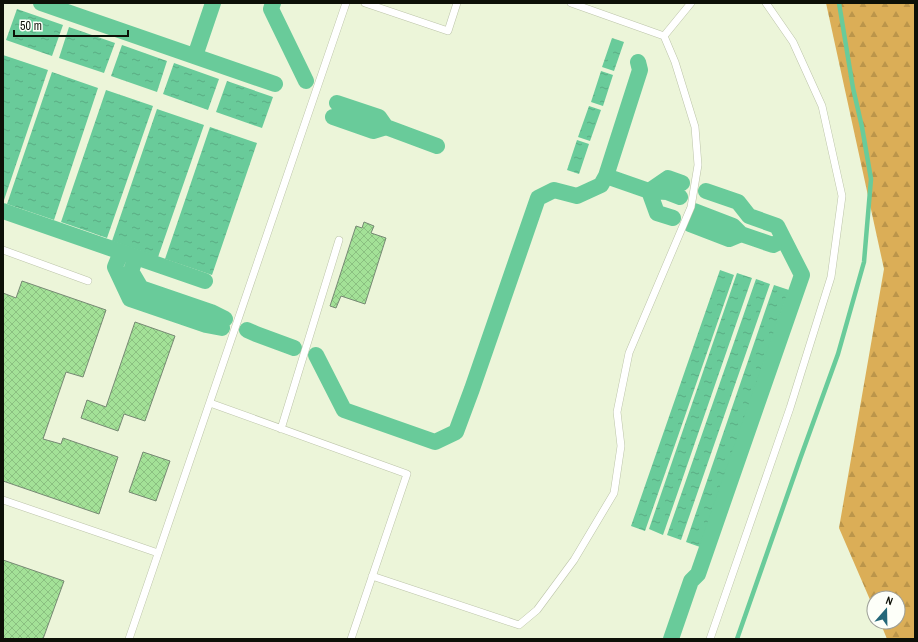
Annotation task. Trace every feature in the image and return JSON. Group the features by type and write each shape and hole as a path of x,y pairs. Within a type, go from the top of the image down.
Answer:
{"lane":[{"path":"129,639 346,3"},
{"path":"365,3 448,31 457,3"},
{"path":"372,576 519,625 538,610 574,560 614,493 621,446 617,412 630,353 691,207 698,165 695,127 675,62 664,36 571,3"},
{"path":"664,36 691,3"},
{"path":"710,639 790,408 831,278 842,196 822,106 794,42 766,3"},
{"path":"281,428 339,240"},
{"path":"3,250 88,281"},
{"path":"210,402 407,474 351,639"},
{"path":"3,500 158,553"}],"green space":[{"path":"826,3 915,3 915,639 887,639 883,630 906,630 906,590 866,590 839,528 884,269"}],"water":[{"path":"17,9 63,25 52,56 6,40"},
{"path":"69,27 115,43 104,73 59,58"},
{"path":"612,38 624,42 614,71 602,67"},
{"path":"122,45 167,61 157,92 111,76"},
{"path":"3,55 48,70 3,203"},
{"path":"174,63 219,79 208,110 163,94"},
{"path":"601,71 613,75 603,106 591,102"},
{"path":"52,72 98,88 54,220 7,204"},
{"path":"227,81 273,97 262,128 216,112"},
{"path":"106,90 153,106 107,238 61,222"},
{"path":"589,106 601,110 590,141 578,137"},
{"path":"157,109 204,125 158,257 112,241"},
{"path":"210,127 257,143 212,275 165,259"},
{"path":"577,140 589,144 579,174 567,170"},
{"path":"720,270 734,275 645,531 631,526"},
{"path":"737,273 752,278 663,535 649,529"},
{"path":"756,279 770,284 681,540 667,535"},
{"path":"774,285 789,290 700,547 686,542"}],"building":[{"path":"364,222 374,226 371,233 386,238 365,304 341,296 336,308 330,306 356,226 362,228"},
{"path":"22,281 106,310 83,377 66,372 43,439 61,444 63,438 118,457 99,514 3,481 3,293 16,298"},
{"path":"135,322 175,336 145,421 124,414 118,431 81,418 87,400 106,407"},
{"path":"143,452 170,461 156,501 129,492"},
{"path":"3,560 64,581 43,639 3,639"}],"waterway":[{"path":"41,3 275,84"},
{"path":"195,56 213,3"},
{"path":"273,3 271,9 306,81"},
{"path":"737,639 838,354 864,262 871,179 862,127 853,88 839,3"},
{"path":"606,176 640,70 638,62"},
{"path":"337,103 379,117 386,127"},
{"path":"333,117 373,131 386,127 437,146"},
{"path":"316,355 344,410 435,442 456,432 538,198 554,190 577,196 601,185 606,176 649,191 667,192 680,197"},
{"path":"649,191 668,178 682,183"},
{"path":"649,191 657,213 673,218"},
{"path":"671,639 691,581 698,574 802,275 777,226 749,216 738,202 706,191"},
{"path":"3,211 205,281"},
{"path":"694,211 733,226 741,234 773,245 783,240"},
{"path":"690,224 729,239 741,234"},
{"path":"121,252 115,267 130,299 206,325 222,328"},
{"path":"136,257 131,271 141,288 211,312 225,319"},
{"path":"247,330 294,348"}]}
